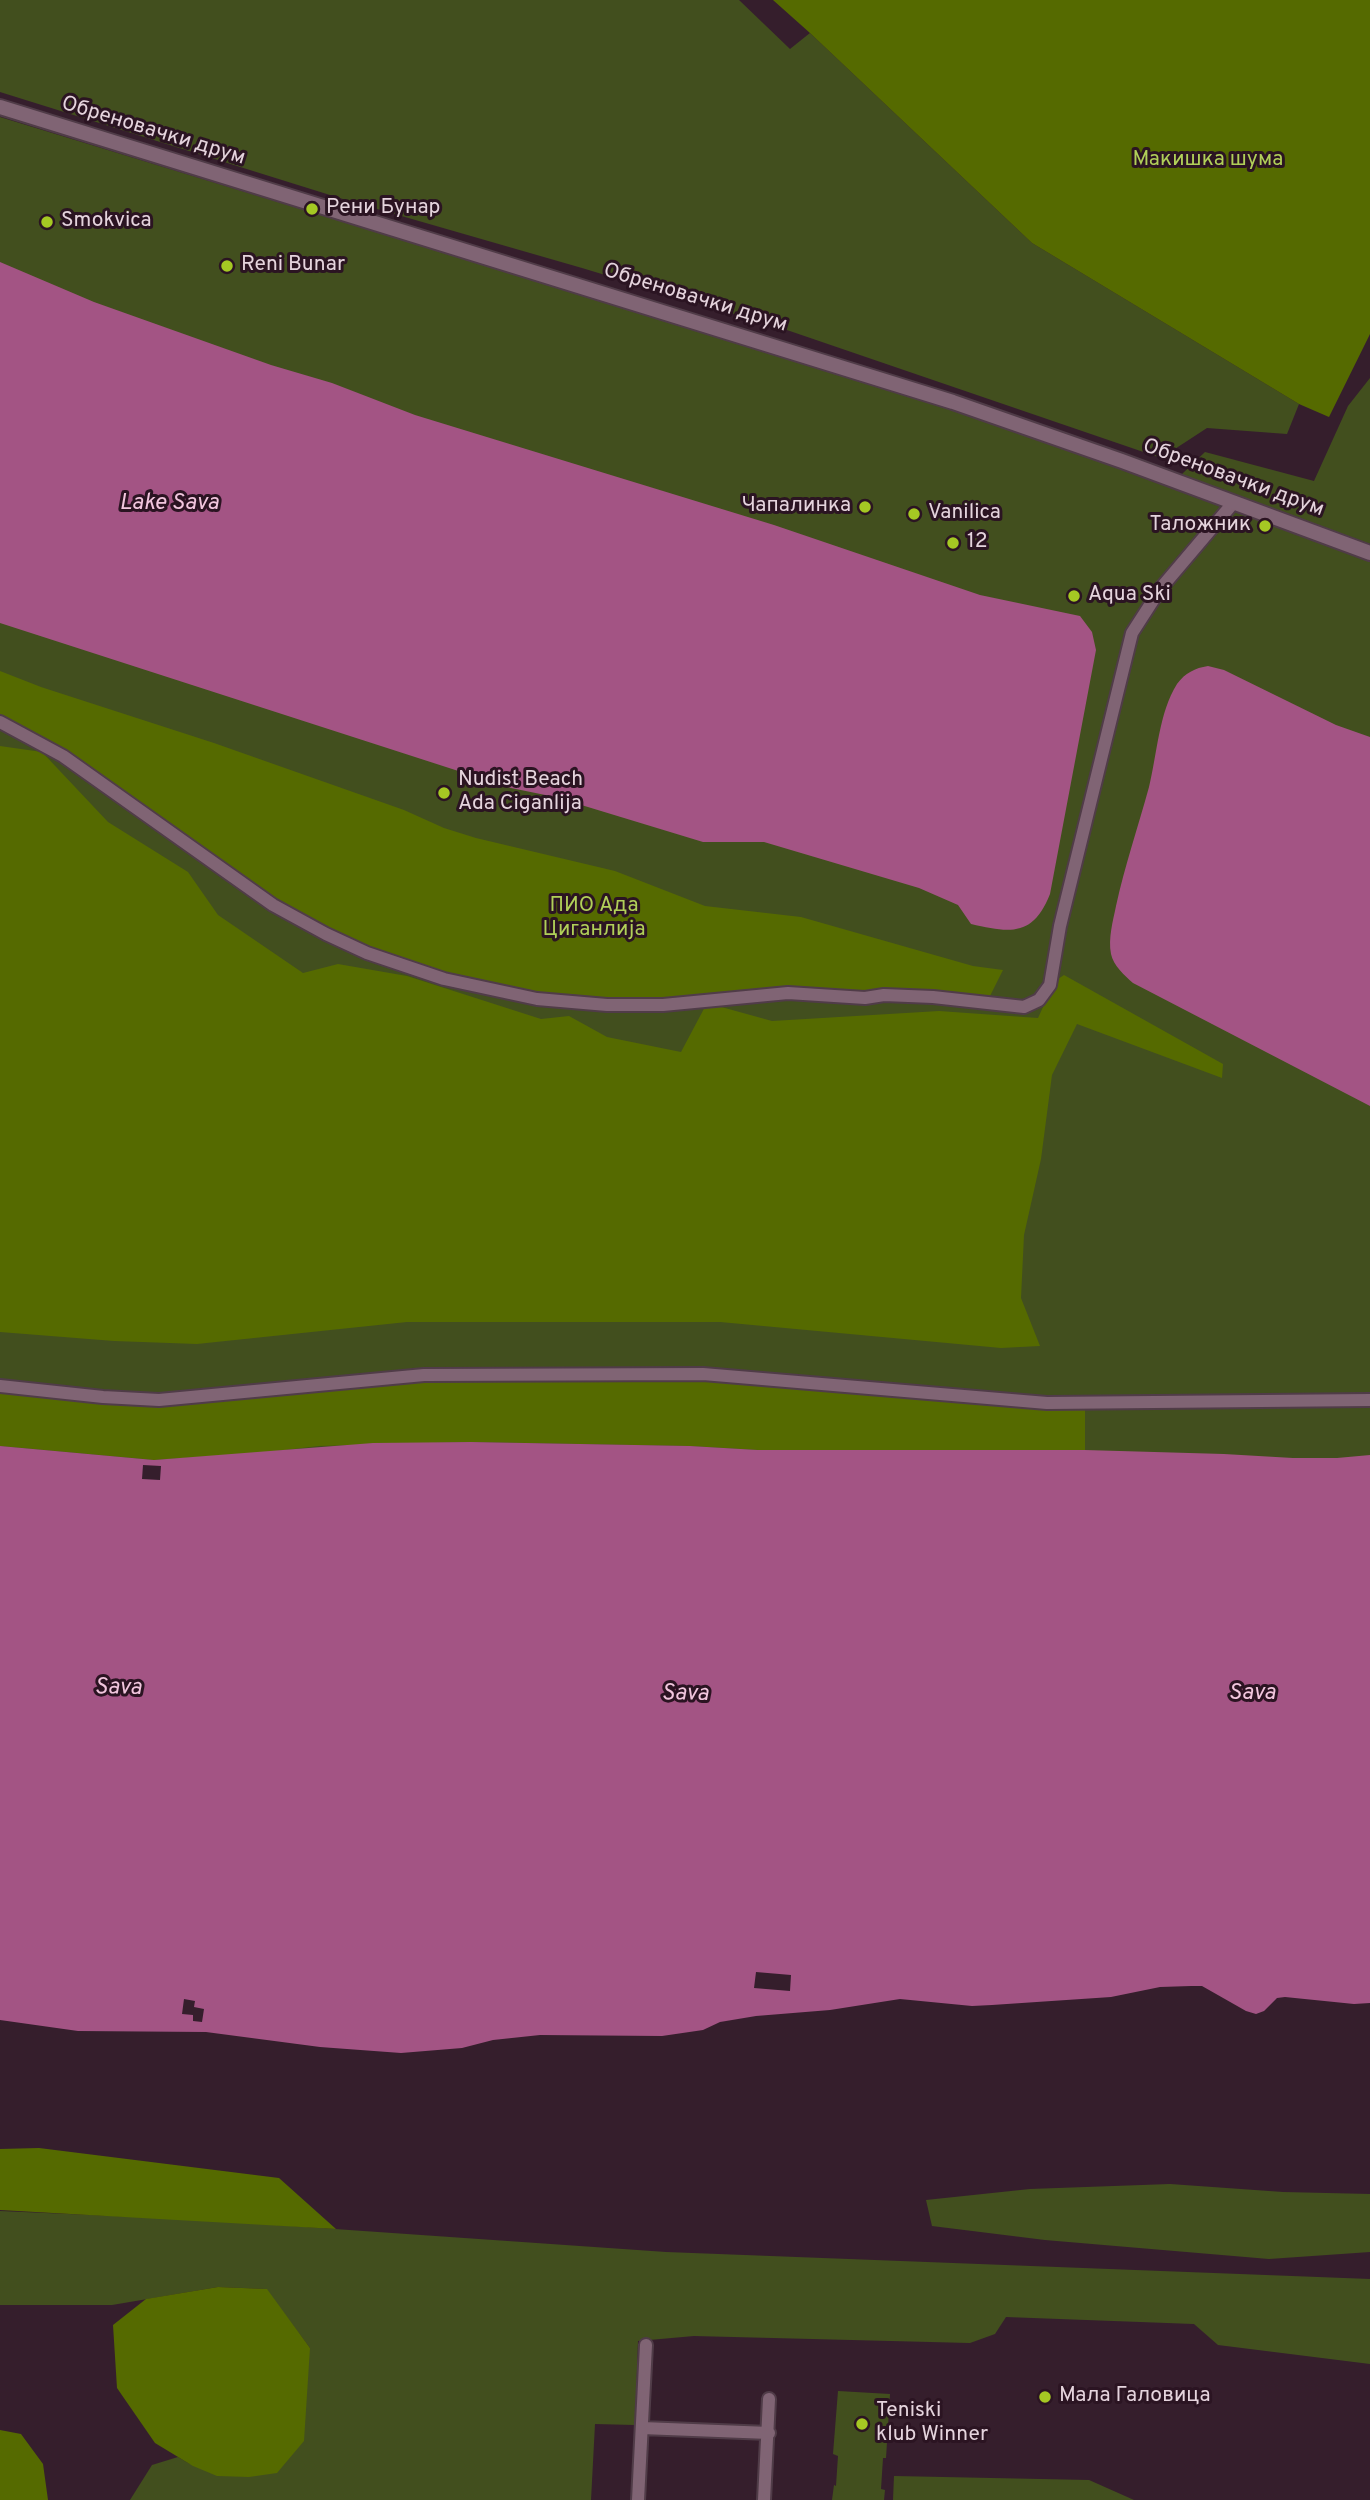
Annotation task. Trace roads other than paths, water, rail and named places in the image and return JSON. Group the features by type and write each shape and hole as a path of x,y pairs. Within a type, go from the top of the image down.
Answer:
{"street":[{"name":"Обреновачки друм","path":"0,107 942,398 1370,552"},
{"path":"0,722 63,756 273,905 367,953 444,979 537,999 607,1005 663,1005 788,993 858,998 884,995 933,997 1024,1007 1039,1000 1050,985 1057,957 1060,926 1132,633 1161,588 1234,502"},
{"path":"0,1386 159,1400 424,1375 703,1374 1047,1404 1370,1400"},
{"path":"638,2500 646,2345"},
{"path":"764,2500 769,2399"},
{"path":"642,2428 769,2433"}],"water":[{"name":"Lake Sava","path":"0,262 94,302 271,365 332,383 415,415 774,525 980,595 1080,616 1092,632 1096,650 1050,894 1043,908 1028,925 1019,928 997,929 971,924 958,905 919,888 764,842 703,842 555,797 511,788 0,623"},
{"path":"1208,666 1224,670 1336,725 1370,737 1370,1106 1133,983 1112,958 1110,936 1116,906 1149,787 1166,707 1183,677"},
{"name":"Sava","path":"373,1443 690,1446 758,1450 1085,1450 1293,1458 1370,1455 1370,2003 1354,2004 1285,1997 1277,1998 1264,2011 1256,2014 1202,1986 1160,1987 1111,1997 972,2006 900,1999 830,2010 756,2016 720,2022 703,2030 662,2036 540,2035 493,2040 462,2048 401,2053 320,2047 206,2032 78,2031 0,2020 0,1446 154,1460"}],"place":[{"name":"Рени Бунар","path":"312,209"},
{"name":"Smokvica","path":"47,222"},
{"name":"Reni Bunar","path":"227,266"},
{"name":"Чапалинка","path":"865,507"},
{"name":"Vanilica","path":"914,514"},
{"name":"Таложник","path":"1265,526"},
{"name":"12","path":"953,543"},
{"name":"Aqua Ski","path":"1074,596"},
{"name":"Nudist Beach Ada Ciganlija","path":"444,793"},
{"name":"Мала Галовица","path":"1045,2397"},
{"name":"Teniski klub Winner","path":"862,2424"}],"park label":[{"name":"Макишка шума","path":"1208,161"},
{"name":"ПИО Ада Циганлија","path":"594,919"}]}
